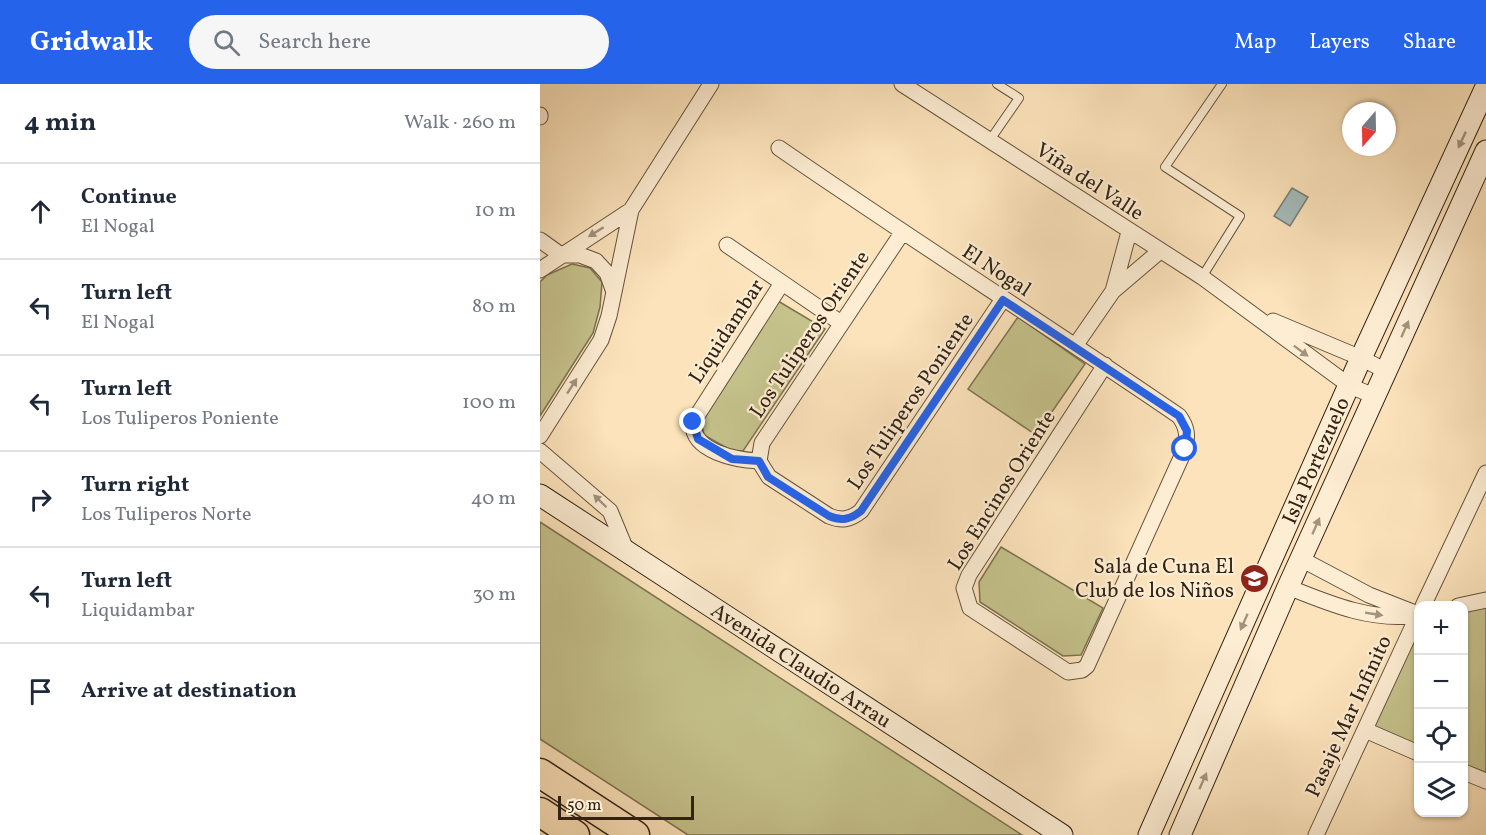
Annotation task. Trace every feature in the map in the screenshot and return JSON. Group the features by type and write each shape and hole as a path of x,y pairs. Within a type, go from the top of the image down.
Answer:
{"highway":[{"path":"540,773 635,835"},
{"path":"540,812 575,835"}],"street":[{"path":"540,436 601,340 614,292 631,210 711,84"},
{"name":"Viña del Valle","path":"902,84 1202,277 1256,314 1301,351 1350,386 1374,396"},
{"name":"Isla Portezuelo","path":"1149,835 1486,87"},
{"name":"El Nogal","path":"779,148 902,233 1179,416 1187,431 1185,449 1088,666 1075,672 1060,669"},
{"name":"Isla Portezuelo","path":"1180,835 1288,587 1486,151"},
{"path":"540,270 631,210"},
{"path":"1113,291 1129,232"},
{"name":"Los Tuliperos Oriente","path":"759,461 762,443 902,233"},
{"path":"540,240 561,255 580,255 596,261 608,273 614,292"},
{"path":"727,245 841,323"},
{"path":"1075,346 1113,291 1160,251"},
{"name":"Liquidambar","path":"759,461 725,457 698,439 693,422 782,282"},
{"name":"Los Tuliperos Poniente","path":"759,461 768,477 829,516 846,519 861,511 1003,300"},
{"name":"Viña del Valle","path":"1256,314 1362,358 1386,371"},
{"name":"Los Encinos Oriente","path":"1060,669 970,608 964,588 969,575 1105,365"},
{"path":"540,451 610,511 627,552"},
{"path":"1425,601 1486,472"},
{"name":"Avenida Claudio Arrau","path":"540,495 1062,835"},
{"path":"1301,559 1369,595 1414,613"},
{"path":"1288,587 1353,610 1401,618 1414,616"},
{"path":"1468,604 1486,600"},
{"name":"Pasaje Mar Infinito","path":"1316,835 1414,626"},
{"path":"1365,730 1414,751"},
{"path":"1468,774 1486,781"}],"lane":[{"path":"990,140 1019,98 997,84"},
{"path":"1202,277 1240,216 1165,166 1222,84"}],"shaded area":[{"path":"572,264 590,268 602,282 600,307 593,333 540,416 540,282 547,275"},
{"path":"778,301 825,329 743,451 732,451 704,435 701,420"},
{"path":"1018,317 1085,364 1036,435 968,389"},
{"path":"540,522 1022,835 688,835 540,739"},
{"path":"1001,547 1103,608 1081,655 1063,656 980,602 979,582"},
{"path":"1486,600 1486,781 1468,774 1468,605"},
{"path":"1414,624 1414,751 1365,730"}],"water":[{"path":"1292,188 1308,197 1290,226 1274,216"}],"place":[{"name":"Sala de Cuna El Club de los Niños","path":"1255,578"}],"route":[{"path":"693,422 694,434 698,439 725,457 759,461 768,477 829,516 837,519 854,517 861,511 1003,300 1105,365 1179,416 1185,423 1187,431 1185,449"}]}
